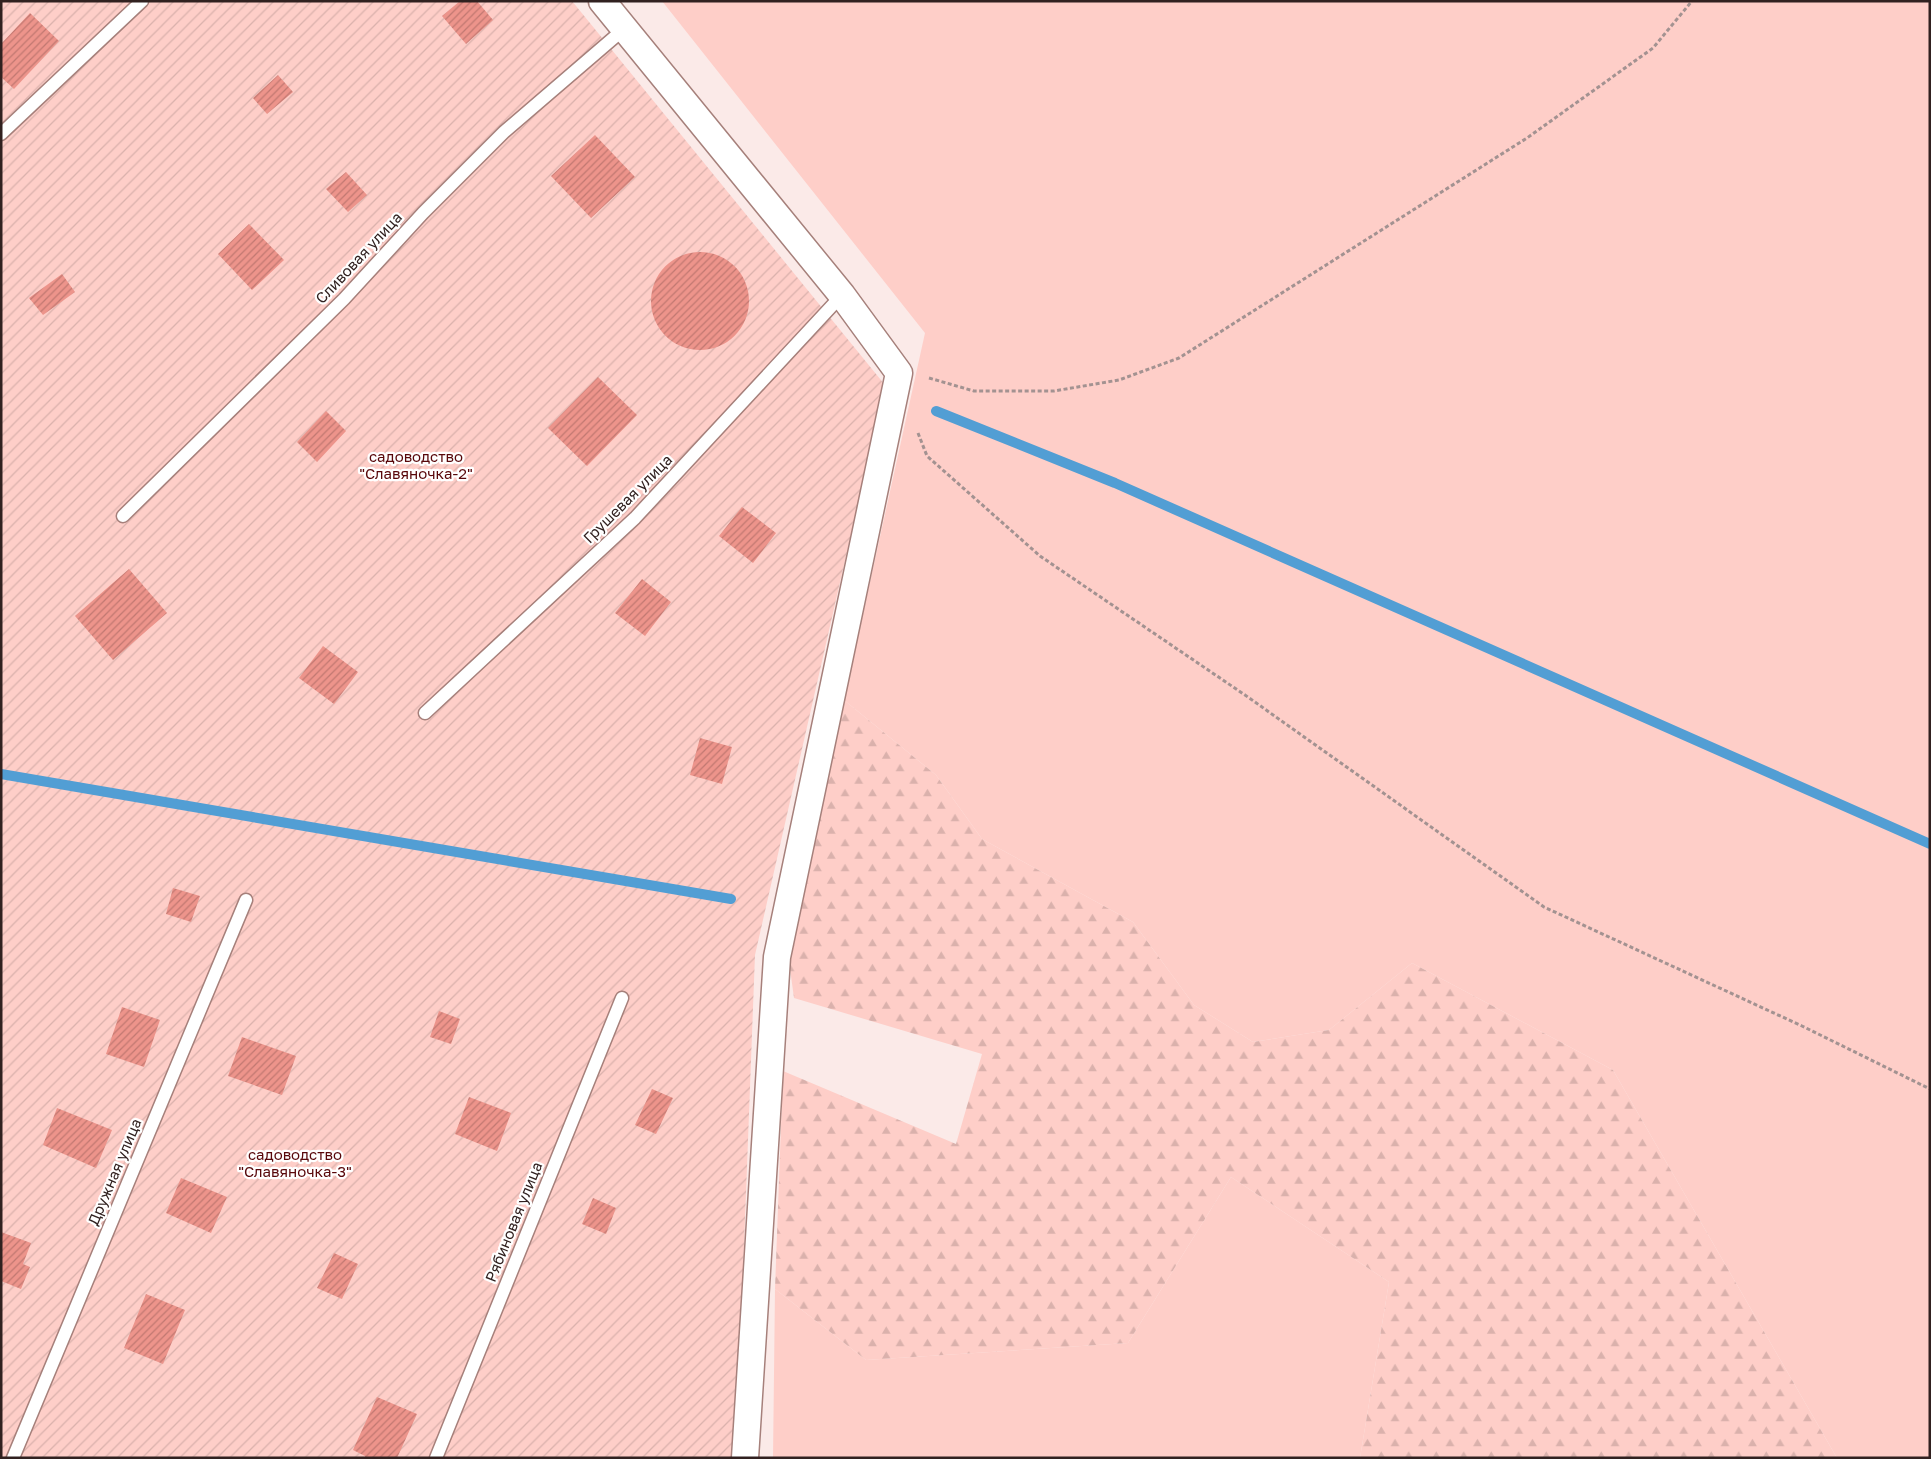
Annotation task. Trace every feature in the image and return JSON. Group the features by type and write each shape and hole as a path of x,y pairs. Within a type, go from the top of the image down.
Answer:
{"street":[{"path":"602,1 842,295 898,372 777,957 745,1458"}],"lane":[{"path":"1,134 142,1"},
{"name":"Сливовая улица","path":"124,516 344,299 423,213 504,132 624,29"},
{"name":"Грушевая улица","path":"425,714 636,518 842,295"},
{"name":"Дружная улица","path":"13,1458 246,900"},
{"name":"Рябиновая улица","path":"436,1458 622,998"}],"path":[{"path":"898,372 932,378 974,391 1054,391 1119,380 1179,358 1527,138 1653,48 1692,1"},
{"path":"917,430 927,456 1040,556 1245,695 1544,907 1802,1026 1930,1089"}],"green space":[{"name":"садоводство \"Славяночка-2\"","path":"1,1 572,1 885,385 755,955 736,1458 1,1458"},
{"path":"662,1 1930,1 1930,1458 1837,1458 1613,1070 1412,963 1329,1030 1253,1042 1194,1005 1133,922 982,839 936,775 844,700 925,333"},
{"path":"844,700 936,775 982,839 1133,922 1194,1005 1253,1042 1329,1030 1412,963 1613,1070 1837,1458 1360,1458 1389,1282 1231,1177 1128,1343 866,1360 775,1289 783,1071 956,1144 982,1054 794,998 787,947"},
{"path":"1231,1177 1389,1282 1360,1458 773,1458 775,1289 866,1360 1128,1343"}],"building":[{"path":"460,1 477,1 493,20 466,44 442,16"},
{"path":"30,13 59,41 14,89 1,77 1,44"},
{"path":"278,75 293,92 267,114 253,98"},
{"path":"595,135 635,177 591,218 551,176"},
{"path":"346,172 367,195 348,212 326,189"},
{"path":"249,224 284,260 252,290 218,254"},
{"path":"700,252 719,255 735,266 746,282 749,301 746,320 735,336 719,347 700,350 681,347 665,336 654,320 651,301 654,282 665,266 681,255"},
{"path":"62,274 75,292 43,315 29,298"},
{"path":"598,377 637,415 587,466 548,428"},
{"path":"326,411 346,431 317,462 297,442"},
{"path":"742,507 776,533 753,563 719,536"},
{"path":"129,569 167,613 113,660 75,616"},
{"path":"642,579 671,602 645,636 615,613"},
{"path":"323,646 358,672 334,704 299,678"},
{"path":"700,738 732,747 722,784 690,775"},
{"path":"173,888 200,896 191,922 166,914"},
{"path":"122,1007 160,1020 144,1067 106,1054"},
{"path":"439,1011 460,1019 451,1044 430,1037"},
{"path":"242,1037 296,1056 282,1095 228,1076"},
{"path":"652,1089 673,1098 656,1134 635,1125"},
{"path":"469,1097 511,1113 497,1151 455,1134"},
{"path":"57,1108 112,1130 96,1168 43,1145"},
{"path":"181,1178 227,1197 211,1233 166,1213"},
{"path":"593,1198 616,1208 606,1234 582,1224"},
{"path":"1,1232 31,1243 23,1264 30,1267 21,1289 1,1281"},
{"path":"334,1253 358,1264 342,1299 317,1288"},
{"path":"146,1294 185,1310 163,1364 124,1348"},
{"path":"377,1397 417,1414 397,1458 365,1458 365,1456 353,1450"}],"waterway":[{"path":"936,411 1115,483 1930,844"},
{"path":"1,774 731,899"}],"park label":[{"name":"садоводство \"Славяночка-3\"","path":"295,1164"}]}
